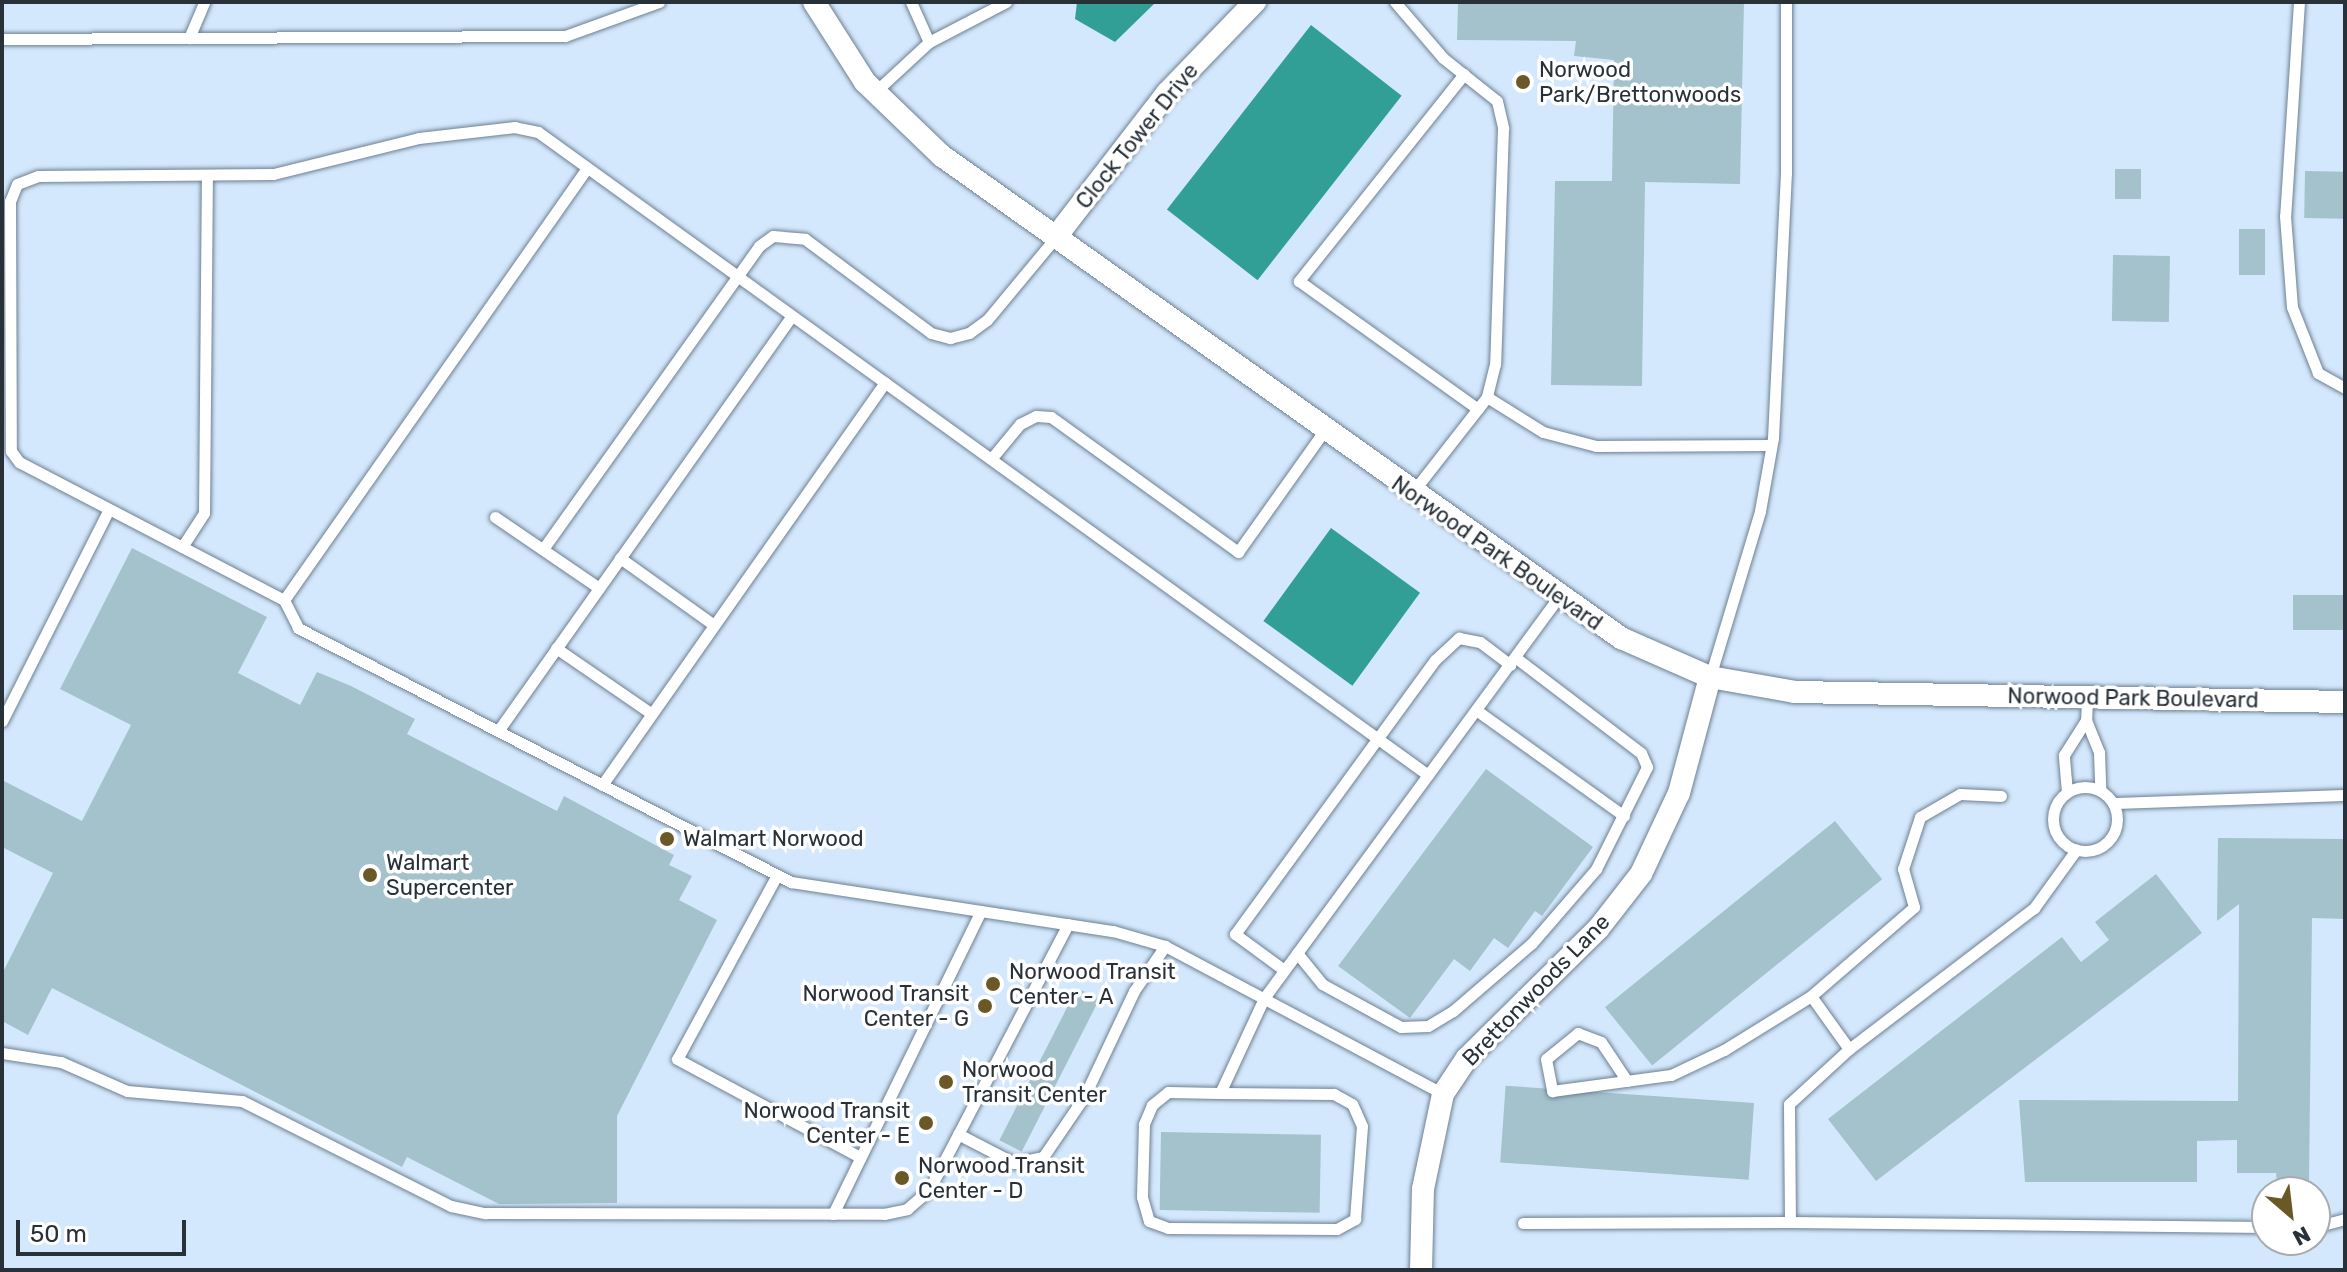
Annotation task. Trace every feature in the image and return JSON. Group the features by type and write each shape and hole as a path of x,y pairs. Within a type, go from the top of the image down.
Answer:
{"street":[{"name":"Norwood Park Boulevard","path":"814,2 875,92 942,156 1412,494 1621,638 1710,677 1795,692 2345,702"},
{"name":"Clock Tower Drive","path":"1055,238 1167,93 1255,2"},
{"name":"Brettonwoods Lane","path":"1421,1270 1423,1189 1443,1094 1467,1058 1598,929 1641,874 1679,793 1710,677"}],"lane":[{"path":"189,38 204,2"},
{"path":"2,39 565,36 659,2"},
{"path":"911,2 929,42"},
{"path":"875,92 929,42 1006,2"},
{"path":"1395,2 1443,58 1497,101 1503,128 1495,364 1487,397 1412,494"},
{"path":"1710,677 1760,511 1771,445 1786,173 1786,2"},
{"path":"2299,2 2285,216 2292,307 2318,373 2345,388"},
{"path":"1464,74 1299,281 1478,409"},
{"path":"1428,775 538,132 515,127 419,138 273,174 207,177 38,176 17,184 10,201 11,451 19,462 284,600 298,628 791,882 1068,924 1165,946 1443,1094"},
{"path":"284,600 587,168"},
{"path":"182,547 204,513 207,177"},
{"path":"543,549 759,246 773,236 805,239 931,333 950,338 969,333 987,320 1055,238"},
{"path":"498,731 791,317"},
{"path":"602,785 885,383"},
{"path":"1487,397 1543,432 1596,446 1771,445"},
{"path":"991,459 1020,424 1036,416 1051,417 1238,552 1324,431"},
{"path":"2,721 109,509"},
{"path":"495,517 599,588"},
{"path":"620,558 714,625"},
{"path":"1220,1093 1264,998 1559,597"},
{"path":"1284,970 1235,934 1441,652 1459,638 1480,642 1512,661 1641,753 1647,767 1596,869 1532,943 1453,1011 1428,1026 1401,1027 1322,984 1297,953"},
{"path":"556,648 652,714"},
{"path":"2087,697 2086,720 2099,752 2100,790"},
{"path":"1476,710 1624,816"},
{"path":"2086,720 2064,755 2067,792 2053,819 2059,838 2076,850 2096,849 2113,835 2114,803"},
{"path":"2067,792 2087,786 2100,790 2114,803 2345,795"},
{"path":"1627,1081 1601,1042 1578,1033 1546,1059 1552,1091 1627,1081 1671,1075 1724,1050 1811,996 1914,907 1903,869 1920,817 1960,794 2001,796"},
{"path":"1790,1222 1789,1104 1849,1049 2034,908 2076,850"},
{"path":"777,875 677,1059 860,1157"},
{"path":"833,1214 981,911"},
{"path":"2,1053 61,1062 127,1091 242,1101 441,1201 485,1213 833,1214 907,1209 929,1190 1068,924"},
{"path":"958,1134 1014,1163 1043,1157 1084,1097 1134,991 1165,946"},
{"path":"1811,996 1849,1049"},
{"path":"1168,1092 1220,1093 1334,1094 1352,1104 1362,1126 1355,1219 1337,1229 1168,1228 1149,1221 1142,1197 1144,1124 1152,1105 1168,1092"},
{"path":"1523,1223 1790,1222 2251,1227"}],"shaded area":[{"path":"1077,2 1156,2 1115,42 1075,19"},
{"path":"1311,25 1402,96 1258,280 1167,209"},
{"path":"1331,528 1420,593 1352,686 1263,621"}],"building":[{"path":"1458,2 1744,2 1740,184 1645,182 1642,386 1551,385 1555,181 1612,181 1614,60 1574,56 1576,41 1457,40"},
{"path":"2115,169 2141,169 2141,199 2115,199"},
{"path":"2305,171 2345,172 2344,219 2304,218"},
{"path":"2239,229 2265,229 2265,275 2239,275"},
{"path":"2113,255 2170,256 2169,322 2112,321"},
{"name":"Walmart Supercenter","path":"132,548 267,617 238,673 300,705 317,672 351,686 415,719 407,734 557,811 564,796 674,855 669,865 692,876 679,900 717,920 617,1116 617,1203 499,1204 407,1157 402,1167 52,988 28,1035 2,1021 2,974 53,873 2,847 2,780 82,821 131,725 60,689"},
{"path":"2293,595 2345,595 2345,630 2293,630"},
{"path":"1486,769 1593,847 1542,916 1535,911 1508,948 1494,938 1470,971 1454,959 1410,1018 1338,966"},
{"path":"1835,821 1882,879 1652,1066 1605,1007"},
{"path":"2218,838 2345,839 2345,919 2312,918 2309,1176 2237,1173 2237,1140 2197,1141 2197,1182 2025,1182 2019,1100 2238,1101 2239,904 2217,921"},
{"path":"2156,874 2202,933 1876,1181 1828,1119 2062,937 2081,962 2109,940 2095,922"},
{"path":"1077,988 1099,999 1022,1152 999,1140"},
{"path":"1506,1086 1754,1103 1749,1180 1500,1162"},
{"path":"1161,1132 1321,1135 1320,1213 1160,1210"}],"place":[{"name":"Norwood Park/Brettonwoods","path":"1523,82"},
{"name":"Walmart Norwood","path":"667,839"},
{"name":"Walmart Supercenter","path":"370,875"},
{"name":"Norwood Transit Center - A","path":"993,984"},
{"name":"Norwood Transit Center - G","path":"985,1006"},
{"name":"Norwood Transit Center","path":"946,1082"},
{"name":"Norwood Transit Center - E","path":"926,1123"},
{"name":"Norwood Transit Center - D","path":"902,1178"}]}
